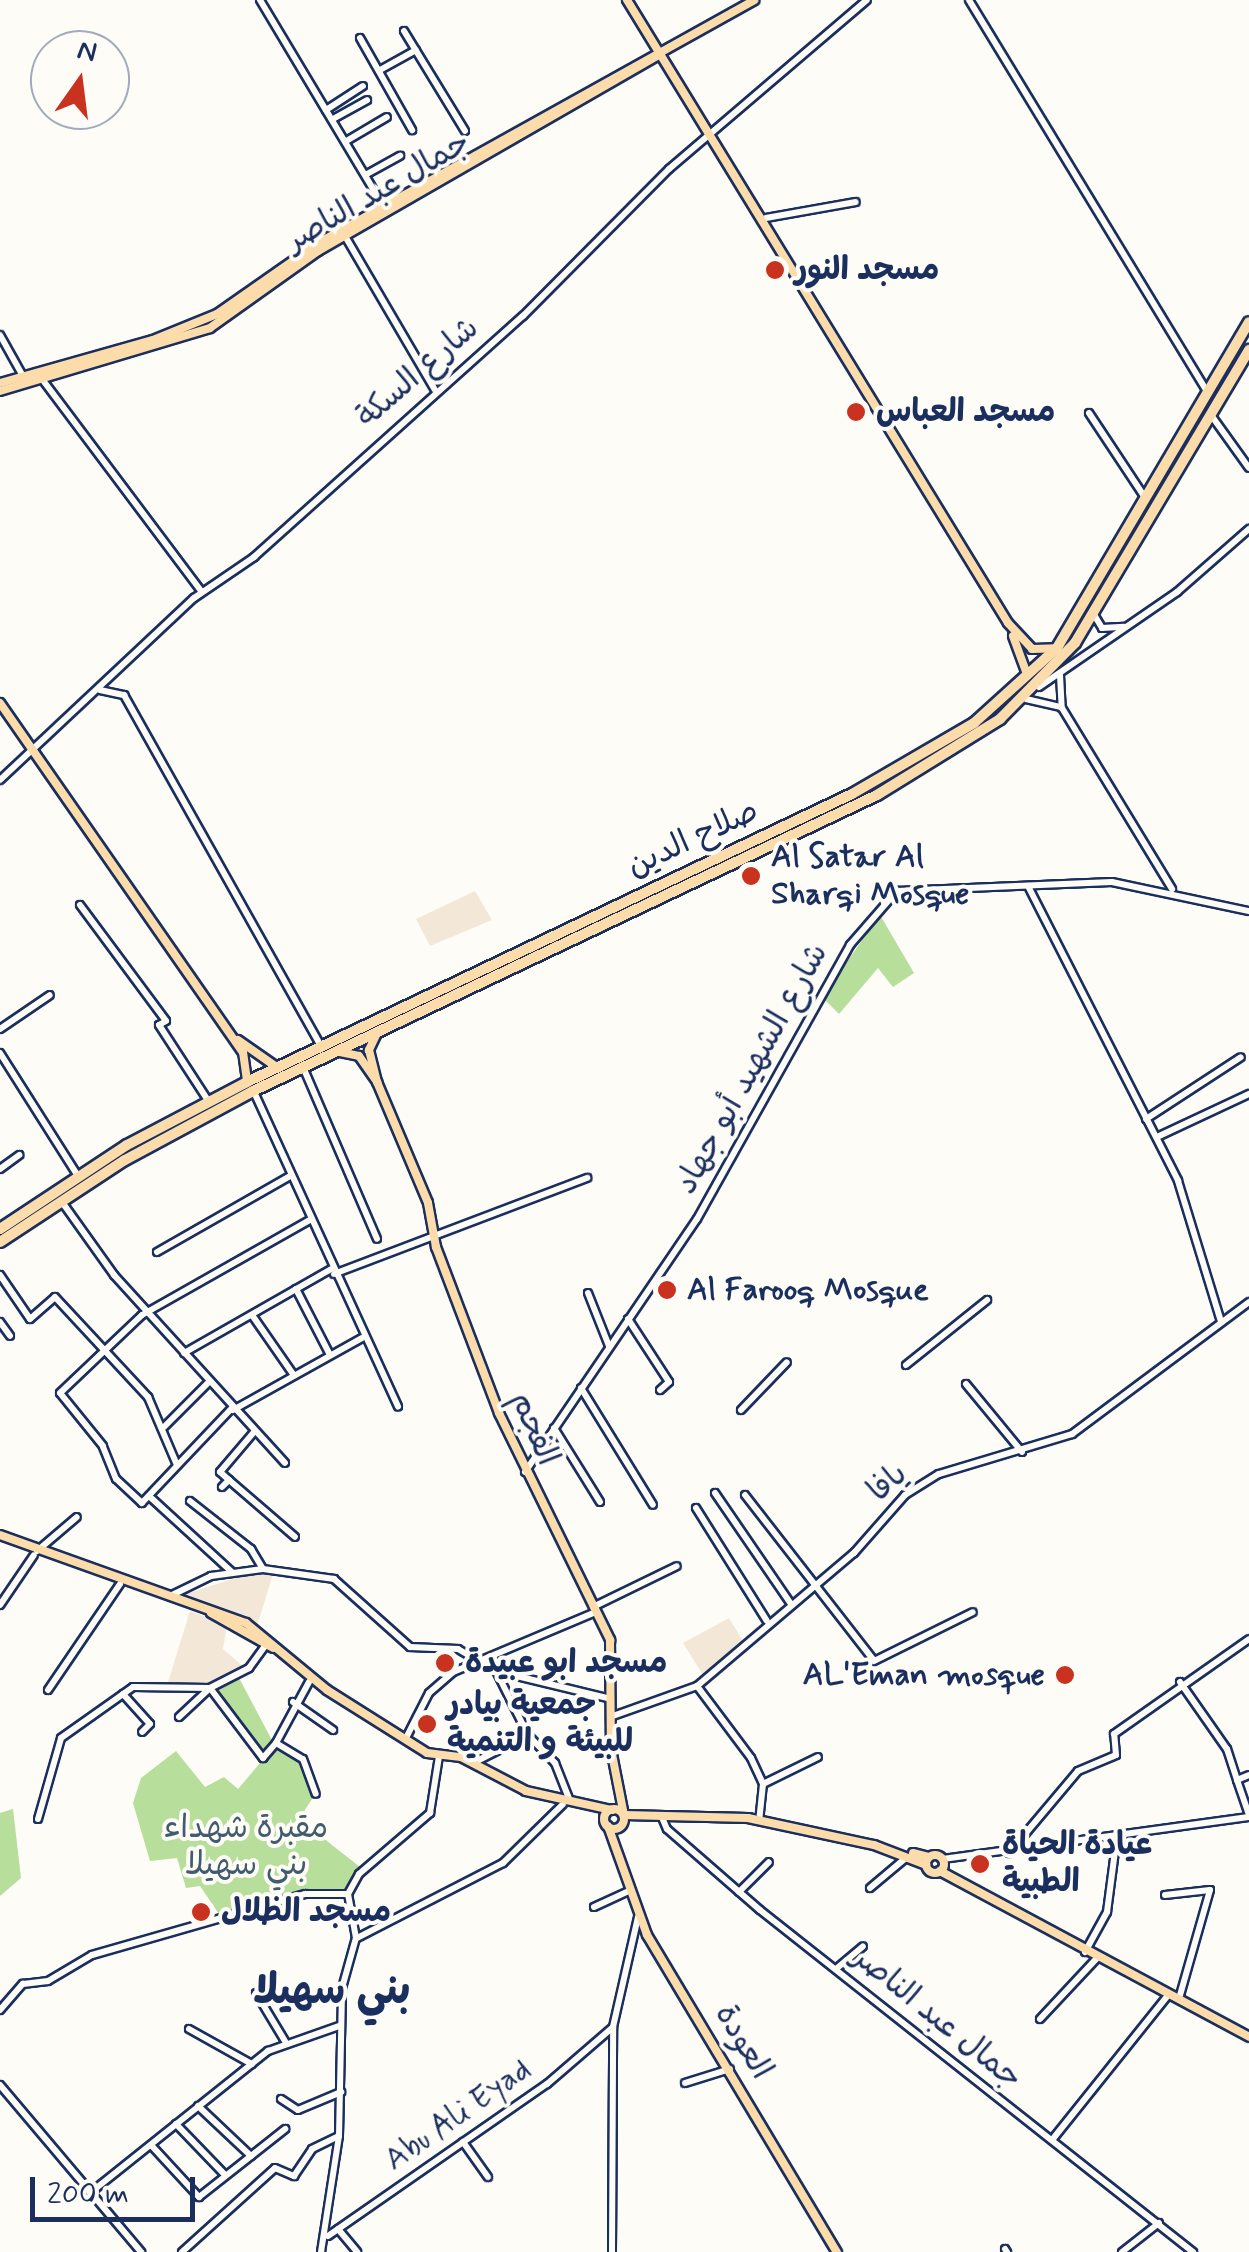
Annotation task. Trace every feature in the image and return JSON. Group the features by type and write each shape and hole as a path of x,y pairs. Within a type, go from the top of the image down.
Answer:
{"highway":[{"name":"صلاح الدين","path":"911,771 1024,684 1056,648 1249,322"},
{"name":"صلاح الدين","path":"0,1230 78,1176 278,1068 876,789 1026,699 1093,614 1249,350"},
{"name":"صلاح الدين","path":"162,1134 210,1103 303,1067 555,938"},
{"name":"صلاح الدين","path":"0,1242 129,1151"}],"main road":[{"path":"627,0 766,218 1008,622 1027,664 1024,684"},
{"name":"جمال عبد الناصر","path":"0,391 201,322 754,0"},
{"name":"جمال عبد الناصر","path":"0,383 42,380 210,328 386,211"},
{"path":"1008,622 1032,649 1056,648"},
{"path":"0,703 234,1038 250,1065 250,1086"},
{"path":"376,1082 369,1046 382,1029"},
{"path":"234,1038 278,1068"},
{"path":"334,1052 357,1054 376,1082"},
{"name":"الفجم","path":"376,1082 525,1472 610,1640 608,1698 624,1821"},
{"path":"0,1538 120,1584 190,1604 267,1643 309,1682 439,1759 466,1762 522,1793 612,1810 624,1821"},
{"path":"36,1553 246,1623 327,1690 439,1759 476,1762 526,1791 570,1803"},
{"name":"الفجم","path":"606,1824 619,1797"},
{"path":"588,1806 606,1824 660,1814 759,1819 928,1861 1085,1952 1249,2037"},
{"path":"759,1819 928,1861 942,1859 940,1871"},
{"name":"العودة","path":"619,1852 624,1821"},
{"name":"العودة","path":"606,1824 619,1852 638,1917 836,2252"}],"street":[{"path":"260,0 348,140 386,211"},
{"name":"شارع السكة","path":"0,780 202,592 254,557 712,132 867,0"},
{"path":"969,0 1209,394"},
{"path":"404,31 465,131"},
{"path":"360,38 412,130"},
{"path":"380,70 416,50"},
{"path":"326,110 364,86"},
{"path":"334,120 367,100"},
{"path":"348,140 387,117"},
{"path":"366,174 400,156"},
{"path":"766,218 856,202"},
{"path":"345,236 435,390"},
{"path":"0,335 25,381"},
{"path":"42,380 202,592"},
{"path":"1089,413 1146,499"},
{"path":"1211,414 1249,468"},
{"path":"1039,687 1135,623 1249,529"},
{"path":"1093,614 1106,629 1135,623"},
{"path":"1060,675 1062,708 1172,890"},
{"path":"97,690 124,694 322,1047"},
{"path":"1026,699 1062,708"},
{"path":"1028,886 1157,1138 1221,1322"},
{"name":"شارع الشهيد أبو جهاد","path":"525,1472 698,1219 850,945 897,891 1028,886 1172,890 1249,911"},
{"path":"80,904 166,1021 159,1026 210,1103"},
{"path":"0,1030 50,996"},
{"path":"0,1053 78,1176"},
{"path":"1146,1120 1241,1058"},
{"path":"303,1067 378,1239"},
{"path":"250,1086 362,1338 398,1407"},
{"path":"1157,1138 1249,1094"},
{"path":"0,1169 18,1155"},
{"path":"157,1252 290,1176"},
{"path":"184,1353 332,1271 588,1178"},
{"path":"62,1200 147,1312 285,1464"},
{"path":"310,1220 147,1312 60,1393 103,1446 116,1479 142,1503 233,1409 362,1338"},
{"path":"0,1275 30,1319 55,1298 148,1397 164,1427 176,1465"},
{"path":"296,1289 330,1355"},
{"path":"588,1292 609,1346"},
{"path":"906,1365 987,1300"},
{"name":"يافا","path":"610,1717 696,1686 767,1622 820,1582 905,1495 939,1474 1072,1434 1249,1302"},
{"path":"252,1315 293,1374"},
{"path":"628,1320 669,1382 660,1390"},
{"path":"0,1322 10,1336"},
{"path":"741,1410 787,1362"},
{"path":"164,1427 208,1382"},
{"path":"966,1384 1022,1452"},
{"path":"581,1388 653,1505"},
{"path":"554,1428 600,1502"},
{"path":"254,1432 220,1472 295,1536"},
{"path":"222,1487 229,1480"},
{"path":"715,1493 791,1604"},
{"path":"745,1494 820,1582 874,1661 973,1612"},
{"path":"149,1496 232,1572"},
{"path":"190,1501 251,1549 263,1569"},
{"path":"696,1508 767,1622"},
{"path":"0,1605 36,1553 77,1517"},
{"path":"407,1736 429,1693 476,1660 595,1610 676,1566"},
{"path":"170,1596 232,1572 263,1569 334,1580 410,1647 437,1654 458,1649 496,1671 608,1698"},
{"path":"48,1690 120,1584"},
{"path":"1009,1854 1078,1771 1116,1755 1114,1734 1180,1682 1249,1639"},
{"path":"179,1717 210,1688 250,1668 267,1643"},
{"path":"356,1938 502,1864 570,1803 551,1756 528,1735 496,1671"},
{"path":"38,1819 61,1738 123,1694 169,1683 210,1688 263,1758 276,1743 293,1702 309,1682"},
{"path":"942,1859 1009,1854 1249,1816 1227,1749 1180,1682"},
{"path":"696,1686 763,1784 759,1819"},
{"path":"123,1694 150,1724 142,1732"},
{"path":"293,1702 333,1730"},
{"path":"476,1762 528,1735"},
{"path":"276,1743 303,1759 316,1794"},
{"path":"763,1784 818,1757"},
{"path":"321,2252 327,2237 339,2136 339,2026 356,1938 348,1894 359,1874 430,1812 439,1759"},
{"path":"1237,1780 1249,1775"},
{"name":"جمال عبد الناصر","path":"660,1814 667,1830 739,1892 1193,2252"},
{"path":"1085,1952 1107,1912 1118,1836"},
{"path":"870,1888 908,1856"},
{"path":"739,1892 770,1862"},
{"path":"594,1906 631,1890"},
{"path":"1165,1895 1210,1890 1179,2000"},
{"path":"0,2010 23,1984 48,1980 92,1954 305,1894 348,1894"},
{"path":"612,2252 613,2028 638,1917"},
{"path":"836,1969 862,1946"},
{"path":"1040,2019 1097,1958"},
{"path":"256,1994 285,2042"},
{"path":"1052,2140 1169,1994"},
{"path":"90,2193 252,2064 285,2042 339,2026"},
{"name":"Abu Ali Eyad","path":"327,2237 463,2142 613,2028"},
{"path":"189,2030 252,2064"},
{"path":"685,2083 730,2069"},
{"path":"0,2085 136,2250"},
{"path":"281,2099 298,2110 342,2092"},
{"path":"198,2106 251,2156"},
{"path":"176,2124 225,2175"},
{"path":"152,2144 199,2198 285,2129"},
{"path":"182,2252 275,2168 294,2176 312,2149 339,2136"},
{"path":"463,2142 488,2177"},
{"path":"201,2178 210,2188"},
{"path":"1122,2252 1159,2223"},
{"path":"338,2229 357,2252"}],"shaded area":[{"path":"475,891 492,920 430,946 416,919"},
{"path":"257,1571 273,1574 257,1626 186,1594"},
{"path":"190,1611 227,1625 223,1649 245,1668 208,1687 168,1682"},
{"path":"729,1618 743,1641 703,1675 683,1643"}],"green space":[{"path":"880,915 914,973 893,987 878,968 839,1014 822,997"},
{"name":"مقبرة شهداء بني سهيلا","path":"239,1678 274,1744 304,1762 314,1796 299,1819 360,1867 342,1894 305,1889 221,1917 200,1886 186,1888 177,1858 150,1861 133,1803 141,1778 176,1751 205,1787 224,1777 238,1789 265,1757 217,1689"},
{"path":"13,1809 21,1878 0,1896 0,1813"}],"place":[{"name":"مسجد النور","path":"775,270"},
{"name":"مسجد العباس","path":"856,412"},
{"name":"Al Satar Al Sharqi Mosque","path":"751,876"},
{"name":"Al Farooq Mosque","path":"667,1290"},
{"name":"مسجد ابو عبيدة","path":"445,1663"},
{"name":"AL'Eman mosque","path":"1065,1675"},
{"name":"جمعية بيادر للبيئة و التنمية","path":"427,1724"},
{"name":"عيادة الحياة الطبية","path":"980,1864"},
{"name":"مسجد الظلال","path":"201,1912"}],"district":[{"name":"بني سهيلا","path":"332,1992"}]}
